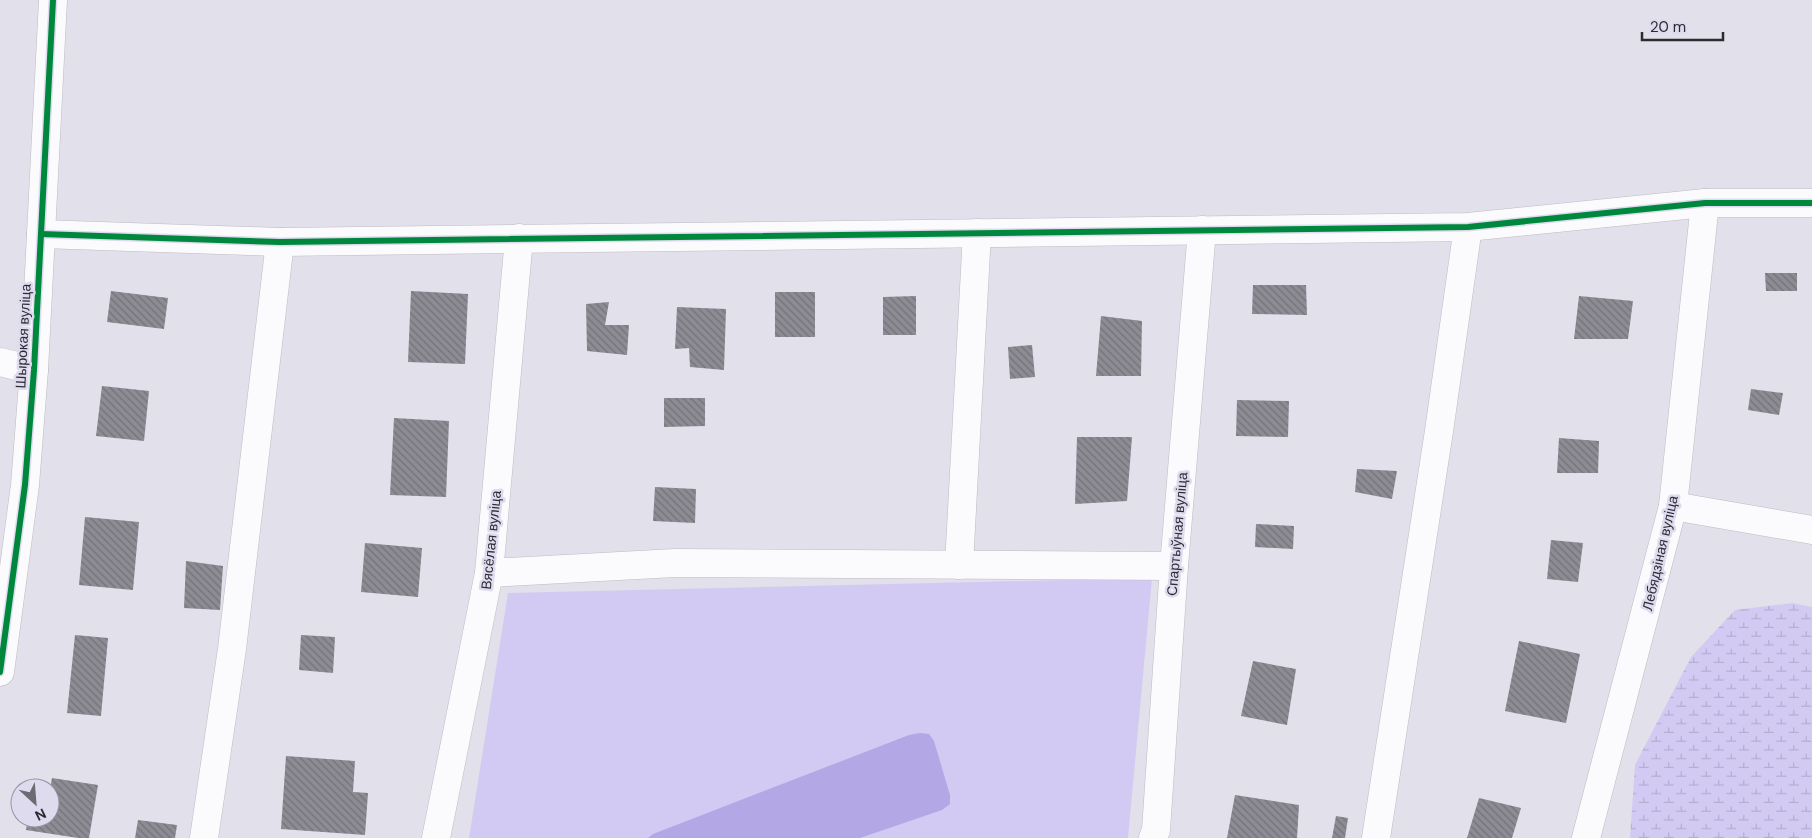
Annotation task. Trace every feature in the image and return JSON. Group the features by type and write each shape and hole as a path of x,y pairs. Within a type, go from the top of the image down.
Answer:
{"street":[{"name":"Шырокая вуліца","path":"0,672 25,485 34,370 53,0"},
{"path":"41,234 280,242 1468,226 1704,203 1812,203"},
{"name":"Лебядзіная вуліца","path":"1586,838 1673,506 1704,203"},
{"path":"1376,838 1436,451 1468,226"},
{"name":"Спартыўная вуліца","path":"1153,838 1156,830 1174,566 1202,230"},
{"path":"958,565 976,233"},
{"name":"Вясёлая вуліца","path":"436,838 489,573 519,238"},
{"path":"204,838 232,649 280,242"},
{"path":"0,362 34,370"},
{"path":"1673,506 1812,530"},
{"path":"489,573 675,563 1174,566"}],"green space":[{"path":"1152,578 1128,838 469,838 508,593"},
{"path":"1793,603 1812,607 1812,838 1630,838 1635,765 1691,657 1735,610"}],"shaded area":[{"path":"929,734 934,741 950,795 950,804 942,810 860,838 648,838 653,834 909,735"}],"building":[{"path":"1765,273 1797,273 1797,291 1766,291"},
{"path":"1253,285 1306,285 1307,315 1252,314"},
{"path":"111,291 168,298 164,329 107,322"},
{"path":"411,291 468,294 465,364 408,362"},
{"path":"775,292 815,292 815,337 775,337"},
{"path":"916,296 916,335 883,335 883,297"},
{"path":"1579,296 1633,301 1628,339 1574,339"},
{"path":"609,302 605,325 629,325 627,355 587,351 586,304"},
{"path":"677,307 726,309 724,370 690,367 689,348 675,349"},
{"path":"1101,316 1142,321 1141,376 1096,376"},
{"path":"1032,345 1035,377 1010,379 1008,347"},
{"path":"102,386 149,391 144,441 96,436"},
{"path":"1751,389 1783,393 1779,415 1748,410"},
{"path":"664,398 705,398 705,426 664,427"},
{"path":"1237,400 1289,401 1288,437 1236,436"},
{"path":"394,418 449,421 446,497 390,495"},
{"path":"1077,437 1132,437 1127,501 1075,504"},
{"path":"1559,438 1599,441 1598,473 1557,473"},
{"path":"1357,469 1397,471 1392,499 1355,492"},
{"path":"655,487 696,489 695,523 653,521"},
{"path":"85,517 139,522 133,590 79,585"},
{"path":"1256,524 1294,526 1293,549 1255,547"},
{"path":"1551,540 1583,543 1578,582 1547,579"},
{"path":"365,543 422,548 418,597 361,592"},
{"path":"186,561 223,566 220,610 184,608"},
{"path":"75,635 108,638 101,716 67,713"},
{"path":"301,635 335,637 333,673 299,670"},
{"path":"1519,641 1580,654 1566,723 1505,711"},
{"path":"1253,661 1296,669 1287,725 1241,716"},
{"path":"286,756 355,761 353,792 368,793 365,835 281,829"},
{"path":"60,779 98,785 89,838 26,830 26,828 60,828"},
{"path":"1235,795 1299,805 1297,838 1227,838"},
{"path":"1479,798 1521,808 1512,838 1467,838"},
{"path":"1336,816 1348,818 1345,838 1332,838"},
{"path":"138,820 177,825 175,838 135,838"}],"cycle path":[{"path":"0,672 25,485 34,370 53,0"},
{"path":"41,234 280,242 1468,227 1705,203 1812,203"}]}
